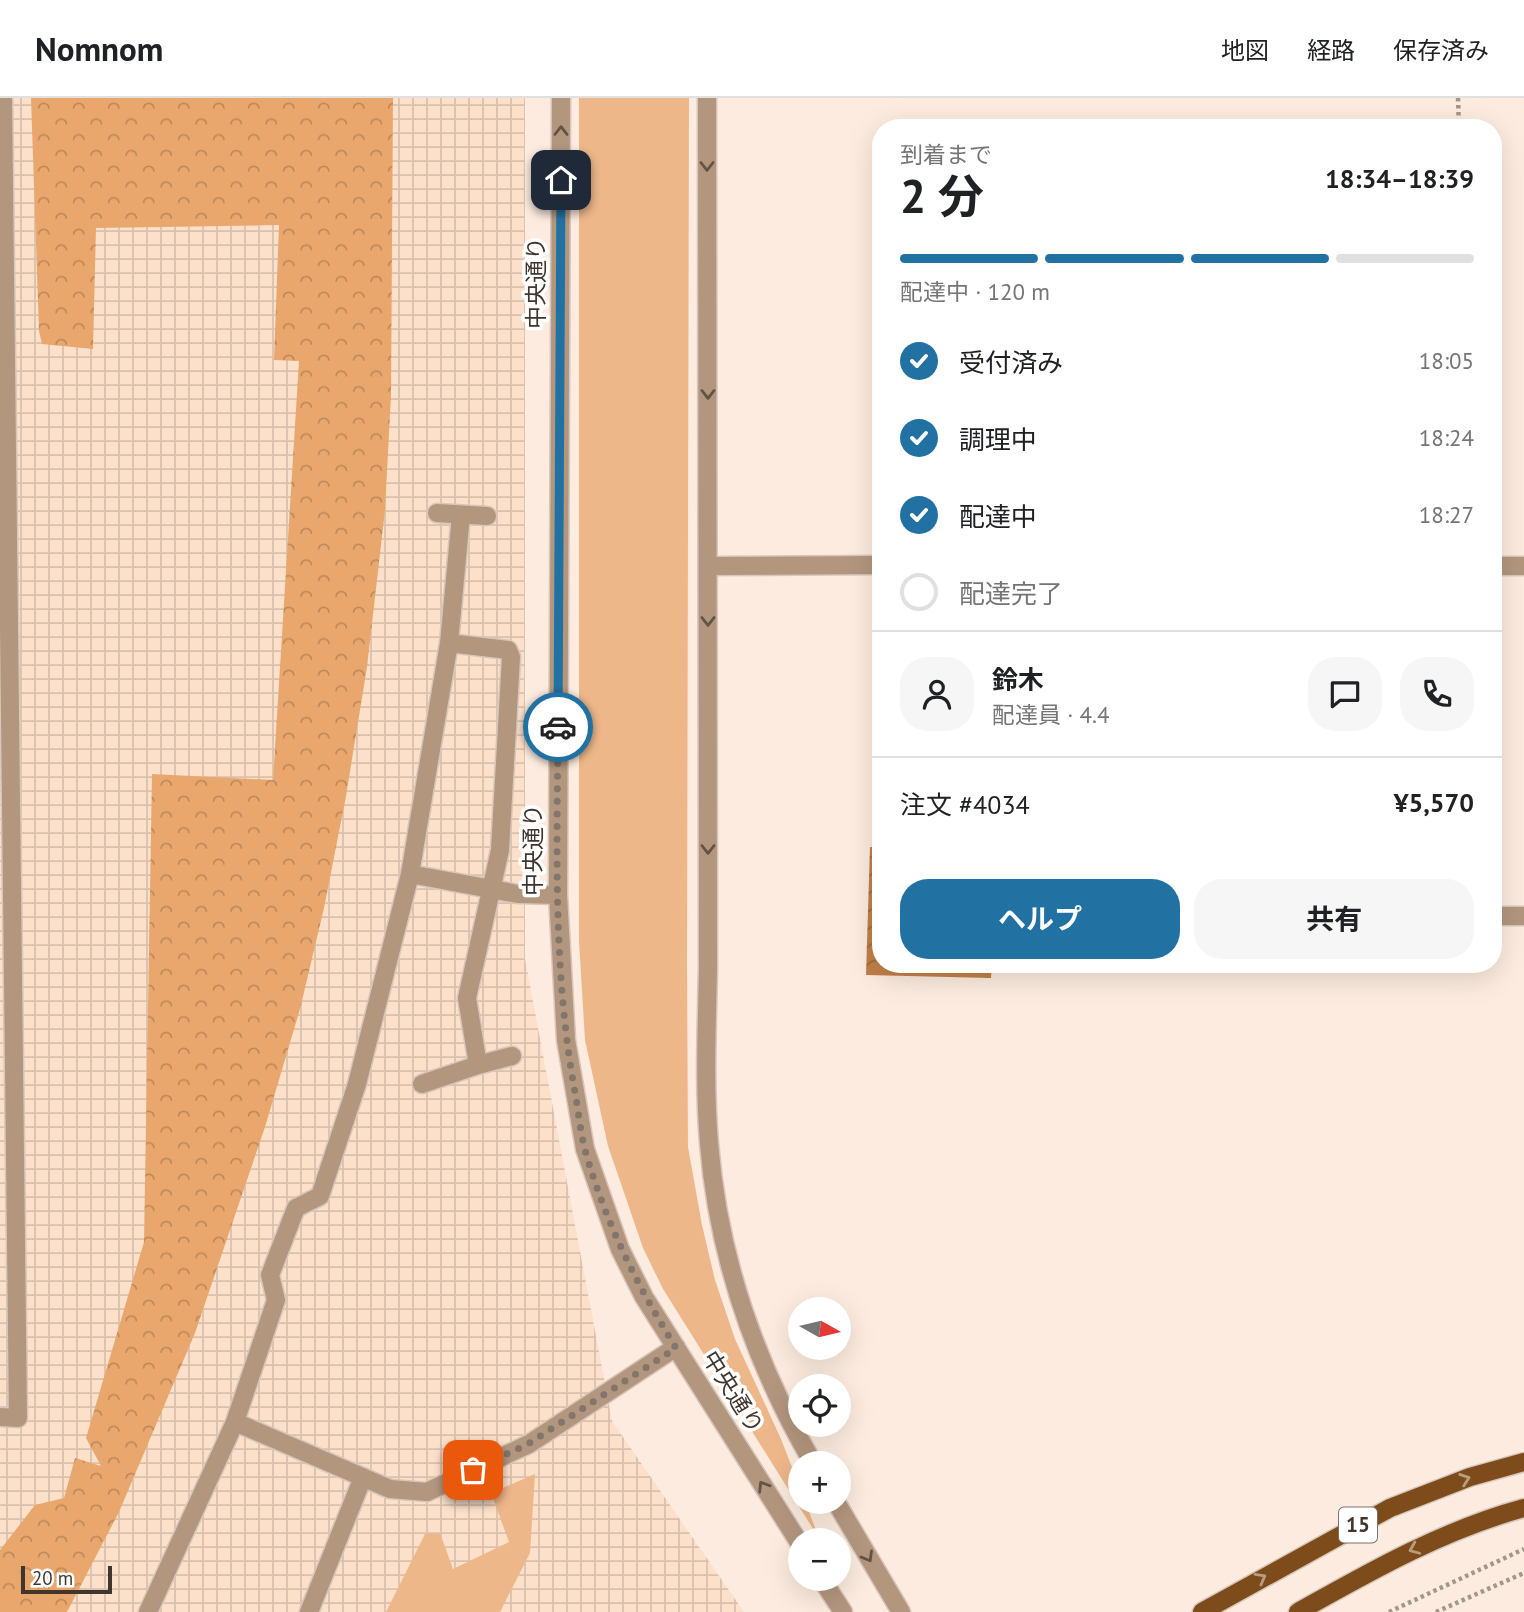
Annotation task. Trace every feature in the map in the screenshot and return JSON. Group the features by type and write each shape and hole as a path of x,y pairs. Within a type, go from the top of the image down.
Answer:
{"main road":[{"name":"15","path":"1202,1612 1391,1508 1469,1476 1524,1462"},
{"name":"15","path":"1298,1612 1405,1553 1490,1517 1524,1508"}],"street":[{"path":"0,1417 18,1418 7,1055 3,98"},
{"name":"中央通り","path":"561,98 558,895 566,1040 585,1149 620,1249 644,1297 790,1528"},
{"name":"中央通り","path":"707,98 706,1086 709,1144 720,1222 736,1287 751,1332 791,1425 806,1451"},
{"path":"437,513 487,516"},
{"path":"148,1612 235,1422 276,1300 270,1275 296,1208 320,1196 357,1084 410,874 449,643 461,515"},
{"path":"708,566 872,565"},
{"path":"1502,566 1524,566"},
{"path":"449,643 508,650 511,657 499,850 467,998 478,1065"},
{"path":"410,874 518,894 558,895"},
{"path":"1502,916 1524,916"},
{"path":"422,1084 512,1056"},
{"path":"235,1422 390,1489 427,1492 528,1444 676,1348"},
{"path":"309,1612 363,1477"},
{"path":"843,1514 901,1612"},
{"path":"829,1591 843,1612"}],"path":[{"path":"1458,98 1459,119"},
{"path":"1389,1612 1524,1549"},
{"path":"1436,1612 1524,1573"}],"shaded area":[{"path":"0,98 525,98 525,959 612,1421 744,1612 0,1612"},
{"path":"579,98 689,98 688,1147 715,1280 735,1339 788,1457 788,1489 663,1289 643,1248 608,1146 585,1040 579,941"},
{"path":"535,1474 530,1553 500,1612 386,1612 425,1534 440,1533 453,1569 509,1542 491,1493"},
{"path":"804,1514 810,1514 815,1528 812,1528"}],"green space":[{"path":"31,98 393,98 391,395 385,510 367,667 324,908 300,1009 265,1127 195,1333 119,1512 67,1612 0,1612 0,1550 35,1505 64,1498 75,1458 101,1466 86,1438 144,1242 152,774 273,780 299,361 274,360 279,225 96,228 93,349 42,344 39,331"}],"water":[{"path":"872,847 872,973 991,973 991,978 866,975"}],"way so far":[{"path":"473,1470 528,1444 676,1348 644,1297 620,1249 585,1149 566,1040 559,939 558,727"}],"route":[{"path":"558,727 561,180"}]}
